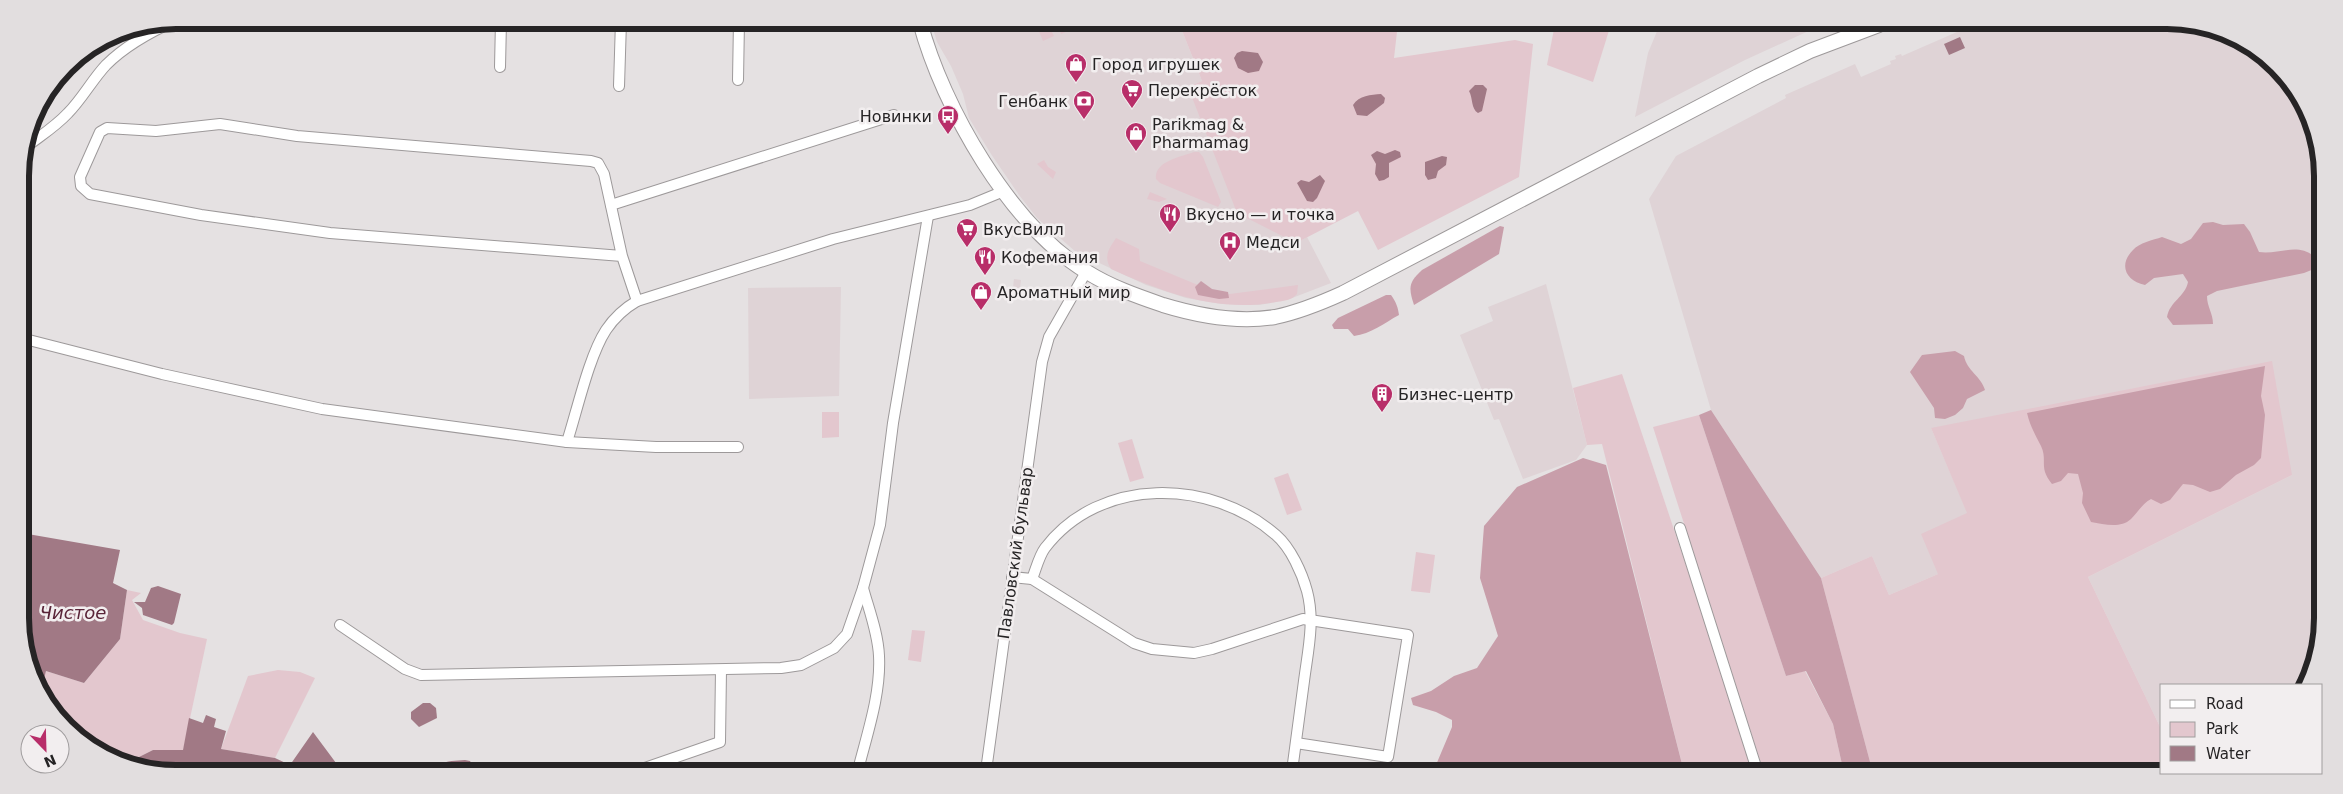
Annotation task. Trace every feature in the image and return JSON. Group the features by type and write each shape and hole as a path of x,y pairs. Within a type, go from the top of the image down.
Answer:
{"main road":[{"path":"922,29 936,68 955,111 1004,191 1044,239 1086,272 1128,293 1196,314 1250,319 1273,317 1298,311 1343,293 1750,80 1810,51 1866,29"}],"street":[{"path":"500,67 501,29"},
{"path":"619,86 621,29"},
{"path":"738,80 739,29"},
{"path":"33,141 52,128 69,112 86,88 107,64 140,39 157,30"},
{"path":"611,205 894,115"},
{"path":"622,256 330,233 201,215 90,194 81,186 80,177 100,132 107,128 156,131 220,124 297,136 591,161 601,168 622,256 637,301"},
{"path":"567,442 595,353 606,330 626,308 637,301 833,239 979,203 1004,191"},
{"path":"340,625 404,669 421,676 781,668 801,665 834,648 846,634 863,588 880,525 893,423 928,216"},
{"name":"Павловский бульвар","path":"987,765 1042,362 1049,337 1086,272"},
{"path":"29,340 162,374 322,409 567,442 656,447 738,447"},
{"path":"1032,579 1044,549 1063,528 1087,511 1114,498 1160,491 1215,500 1248,516 1277,536 1297,566 1306,590 1312,619 1293,765"},
{"path":"1680,528 1755,765"},
{"path":"1012,577 1032,579 1134,643 1173,653 1194,653 1212,649 1304,619 1408,635 1388,757 1296,743"},
{"path":"859,765 872,716 880,657 877,638 863,588"},
{"path":"653,765 720,742 721,670"}],"shaded area":[{"path":"933,29 1181,29 1202,81 1189,87 1286,237 1296,243 1307,237 1331,283 1287,300 1259,305 1221,304 1186,298 1146,285 1076,252 1037,218 991,154 969,118 963,94 951,66 937,42"},
{"path":"1658,29 1813,29 1745,60 1635,117 1648,53"},
{"path":"1964,29 2186,30 2205,34 2241,48 2264,65 2289,94 2299,111 2306,129 2314,166 2314,618 2309,656 2298,684 2160,684 2160,727 2088,577 2292,475 1931,428 1968,514 1938,574 1889,595 1872,556 1821,578 1711,410 1649,199 1676,156 1786,98 1785,95 1855,64 1861,77 1891,64 1890,61 1896,59 1895,56 1901,54 1902,56"},
{"path":"2213,222 2223,225 2244,224 2250,232 2259,252 2303,251 2314,257 2314,269 2304,273 2217,291 2207,296 2213,324 2173,325 2167,317 2171,307 2184,292 2188,282 2183,274 2154,278 2145,285 2138,283 2129,276 2125,267 2126,261 2133,250 2142,244 2162,237 2181,244 2191,239 2203,223"},
{"path":"1500,226 1504,227 1499,254 1414,305 1410,289 1414,278 1422,270"},
{"path":"1014,279 1021,280 1019,297 1012,296"},
{"path":"1201,281 1212,289 1228,292 1229,298 1219,299 1198,295 1195,287"},
{"path":"1546,284 1587,445 1576,460 1523,479 1499,419 1494,420 1460,335 1493,321 1488,307"},
{"path":"841,287 839,396 749,399 748,288"},
{"path":"1386,295 1391,295 1393,298 1399,315 1372,331 1360,335 1354,336 1348,329 1334,329 1332,325 1338,318"},
{"path":"1955,351 1964,356 1968,366 1985,390 1967,399 1963,408 1955,415 1945,419 1935,418 1934,408 1910,372 1922,355"},
{"path":"2265,366 2261,396 2265,415 2261,458 2254,465 2236,475 2220,489 2210,492 2193,485 2183,484 2170,500 2161,504 2151,499 2127,522 2112,525 2091,522 2082,503 2083,493 2078,474 2068,473 2061,481 2052,484 2045,473 2043,451 2027,413"},
{"path":"1711,410 1821,578 1871,765 1842,765 1833,724 1806,671 1786,676 1699,415"},
{"path":"1583,458 1606,465 1682,765 1436,765 1452,727 1452,720 1436,712 1413,705 1411,698 1431,691 1454,676 1477,668 1498,636 1480,578 1484,526 1517,487"}],"green space":[{"path":"1038,29 1054,29 1051,30 1054,36 1043,41"},
{"path":"1061,29 1072,29 1061,34"},
{"path":"1181,29 1397,29 1394,58 1515,40 1533,44 1519,177 1378,250 1358,211 1296,243 1237,213 1188,87 1202,81"},
{"path":"1554,29 1609,29 1593,82 1547,65"},
{"path":"1194,152 1199,152 1203,157 1221,202 1218,207 1160,183 1156,179 1159,168 1164,164"},
{"path":"1044,160 1048,167 1056,172 1053,179 1037,164"},
{"path":"1150,192 1167,199 1159,202 1147,199"},
{"path":"1116,238 1139,249 1140,261 1222,295 1298,285 1297,294 1290,299 1282,301 1254,305 1233,305 1191,298 1170,292 1111,269 1107,256"},
{"path":"2272,361 2292,475 2088,577 2160,727 2160,765 1871,765 1821,578 1872,556 1889,595 1938,574 1921,534 1967,513 1931,428"},
{"path":"1622,374 1751,765 1682,765 1602,444 1587,445 1573,388"},
{"path":"822,412 839,412 839,437 822,438"},
{"path":"1699,415 1786,676 1805,671 1833,724 1842,765 1761,765 1653,427"},
{"path":"1132,439 1144,478 1130,482 1118,443"},
{"path":"1288,473 1302,510 1287,515 1274,478"},
{"path":"1416,552 1435,555 1430,593 1411,591"},
{"path":"127,590 141,593 132,600 143,620 180,633 207,639 183,751 153,750 135,759 102,746 86,735 59,708 43,681 46,671 84,683 120,639"},
{"path":"912,630 925,631 921,662 908,660"},
{"path":"278,670 300,672 315,678 275,758 221,749 248,676"}],"water":[{"path":"1960,37 1965,48 1949,55 1944,44"},
{"path":"1242,51 1258,53 1263,62 1259,71 1248,73 1238,68 1234,58 1237,53"},
{"path":"1475,85 1483,85 1487,89 1482,111 1478,113 1474,109 1469,91"},
{"path":"1381,94 1385,98 1384,103 1367,116 1357,115 1353,105 1359,99 1365,96"},
{"path":"1395,150 1400,152 1401,157 1389,163 1389,177 1379,181 1375,174 1376,164 1371,155 1377,151 1385,154"},
{"path":"1442,156 1447,157 1446,165 1438,171 1436,178 1428,180 1425,175 1425,162"},
{"path":"1320,175 1325,181 1317,198 1313,202 1307,201 1297,183 1301,180 1309,182"},
{"name":"Чистое","path":"29,534 120,550 113,583 127,590 120,639 84,683 46,671 43,681 32,647 29,628"},
{"path":"158,586 181,594 172,625 143,615 142,608 134,602 145,602 151,588"},
{"path":"423,703 430,703 436,708 437,718 419,727 411,719 411,712"},
{"path":"206,715 216,719 214,727 226,731 221,749 275,758 290,765 176,765 157,764 135,759 153,750 183,750 189,718 203,723"},
{"path":"313,732 338,765 290,765"},
{"path":"465,760 470,761 472,765 437,765"}],"place":[{"name":"Город игрушек","path":"1076,83"},
{"name":"Перекрёсток","path":"1132,109"},
{"name":"Генбанк","path":"1084,120"},
{"name":"Новинки","path":"948,135"},
{"name":"Parikmag & Pharmamag","path":"1136,152"},
{"name":"Вкусно — и точка","path":"1170,233"},
{"name":"ВкусВилл","path":"967,248"},
{"name":"Медси","path":"1230,261"},
{"name":"Кофемания","path":"985,276"},
{"name":"Ароматный мир","path":"981,311"},
{"name":"Бизнес-центр","path":"1382,413"}]}
